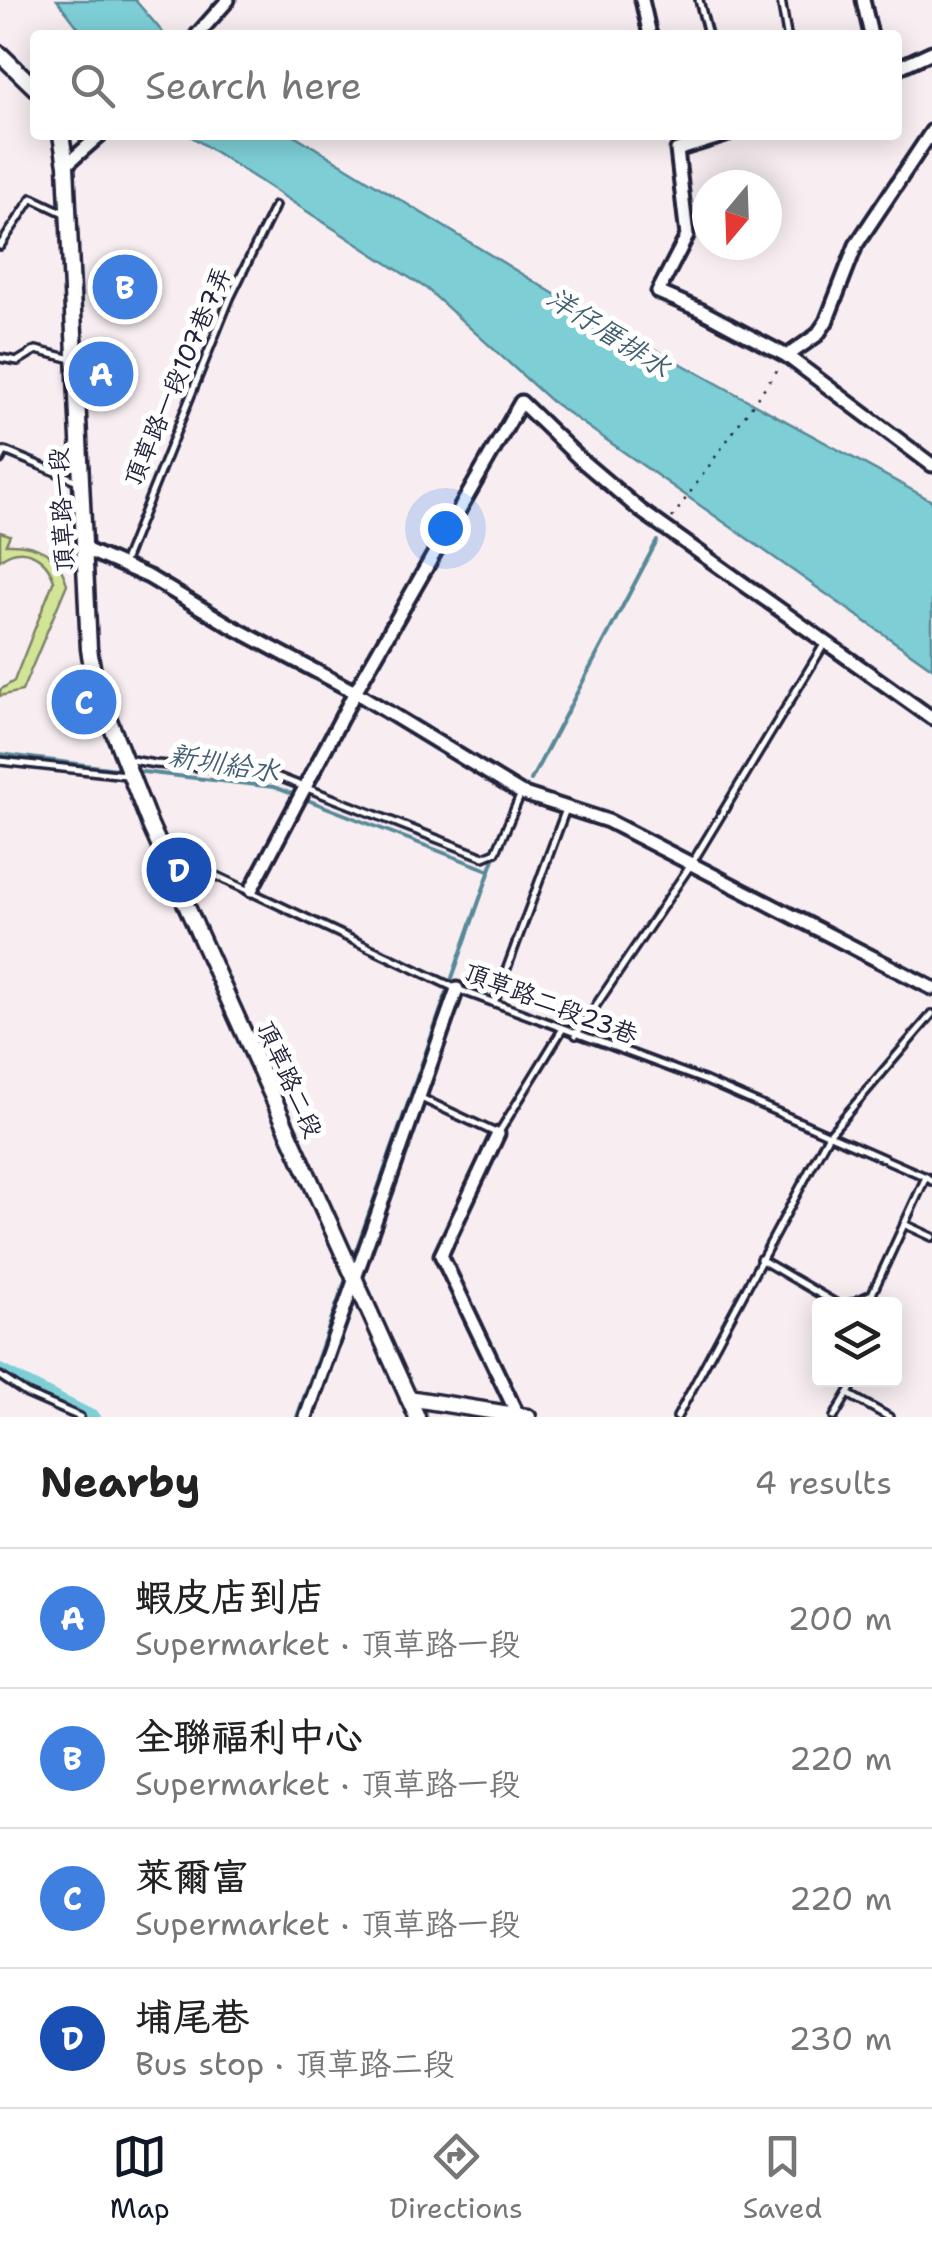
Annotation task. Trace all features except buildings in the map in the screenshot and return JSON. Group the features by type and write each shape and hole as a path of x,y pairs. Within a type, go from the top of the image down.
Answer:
{"street":[{"path":"201,30 228,0"},
{"path":"642,0 649,30"},
{"path":"863,0 869,30"},
{"path":"902,66 932,52"},
{"path":"0,54 30,83"},
{"path":"787,356 817,335 856,245 932,131"},
{"name":"頂草路一段","path":"62,140 91,666 124,759"},
{"path":"66,165 94,140"},
{"path":"710,140 677,150 687,236 658,292 787,356 932,465"},
{"path":"251,890 355,692 521,402 581,460 665,528 932,718"},
{"path":"87,550 123,564 355,692 521,794 608,821 932,988"},
{"name":"頂草路二段","path":"124,759 168,866 417,1417"},
{"path":"306,1417 457,990"},
{"path":"498,1134 440,1254 518,1416"},
{"path":"408,1398 528,1417"}],"lane":[{"path":"699,0 707,30"},
{"path":"781,0 787,30"},
{"path":"0,246 32,198 66,214"},
{"name":"頂草路一段107巷7弄","path":"123,564 230,298 275,206"},
{"path":"0,358 18,361 36,350 76,360"},
{"path":"0,460 6,451 82,483"},
{"path":"576,1035 692,863 825,644"},
{"path":"124,759 264,771 484,857 496,852 521,794"},
{"path":"0,761 130,776"},
{"path":"494,1003 567,806"},
{"name":"頂草路二段23巷","path":"168,866 183,860 457,990 706,1082 929,1179"},
{"path":"678,1417 828,1136 932,1014"},
{"path":"419,1097 498,1134 562,1030"},
{"path":"865,1297 872,1294 929,1179"},
{"path":"904,1224 932,1237"},
{"path":"760,1259 825,1297"},
{"path":"0,1376 27,1394 80,1417"},
{"path":"834,1417 852,1387"},
{"path":"848,1394 889,1417"}],"path":[{"path":"665,528 787,356"}],"green space":[{"path":"0,532 10,535 6,544 27,545 52,557 67,584 22,691 0,696 0,690 14,681 54,580 45,564 32,554 16,552 0,560"}],"water":[{"path":"57,0 135,0 161,30 80,30"},
{"name":"洋仔厝排水","path":"197,140 302,140 561,298 932,501 932,668 551,401 427,289"}],"waterway":[{"path":"531,780 657,541"},
{"name":"新圳給水","path":"0,754 124,770"},
{"name":"新圳給水","path":"134,771 274,787 488,870"},
{"path":"353,1259 496,853"},
{"path":"297,1417 348,1273"},
{"path":"0,1370 94,1417"}],"place":[{"name":"全聯福利中心","path":"125,287"},
{"name":"蝦皮店到店","path":"101,374"},
{"name":"萊爾富","path":"84,702"},
{"name":"埔尾巷","path":"179,870"}]}
